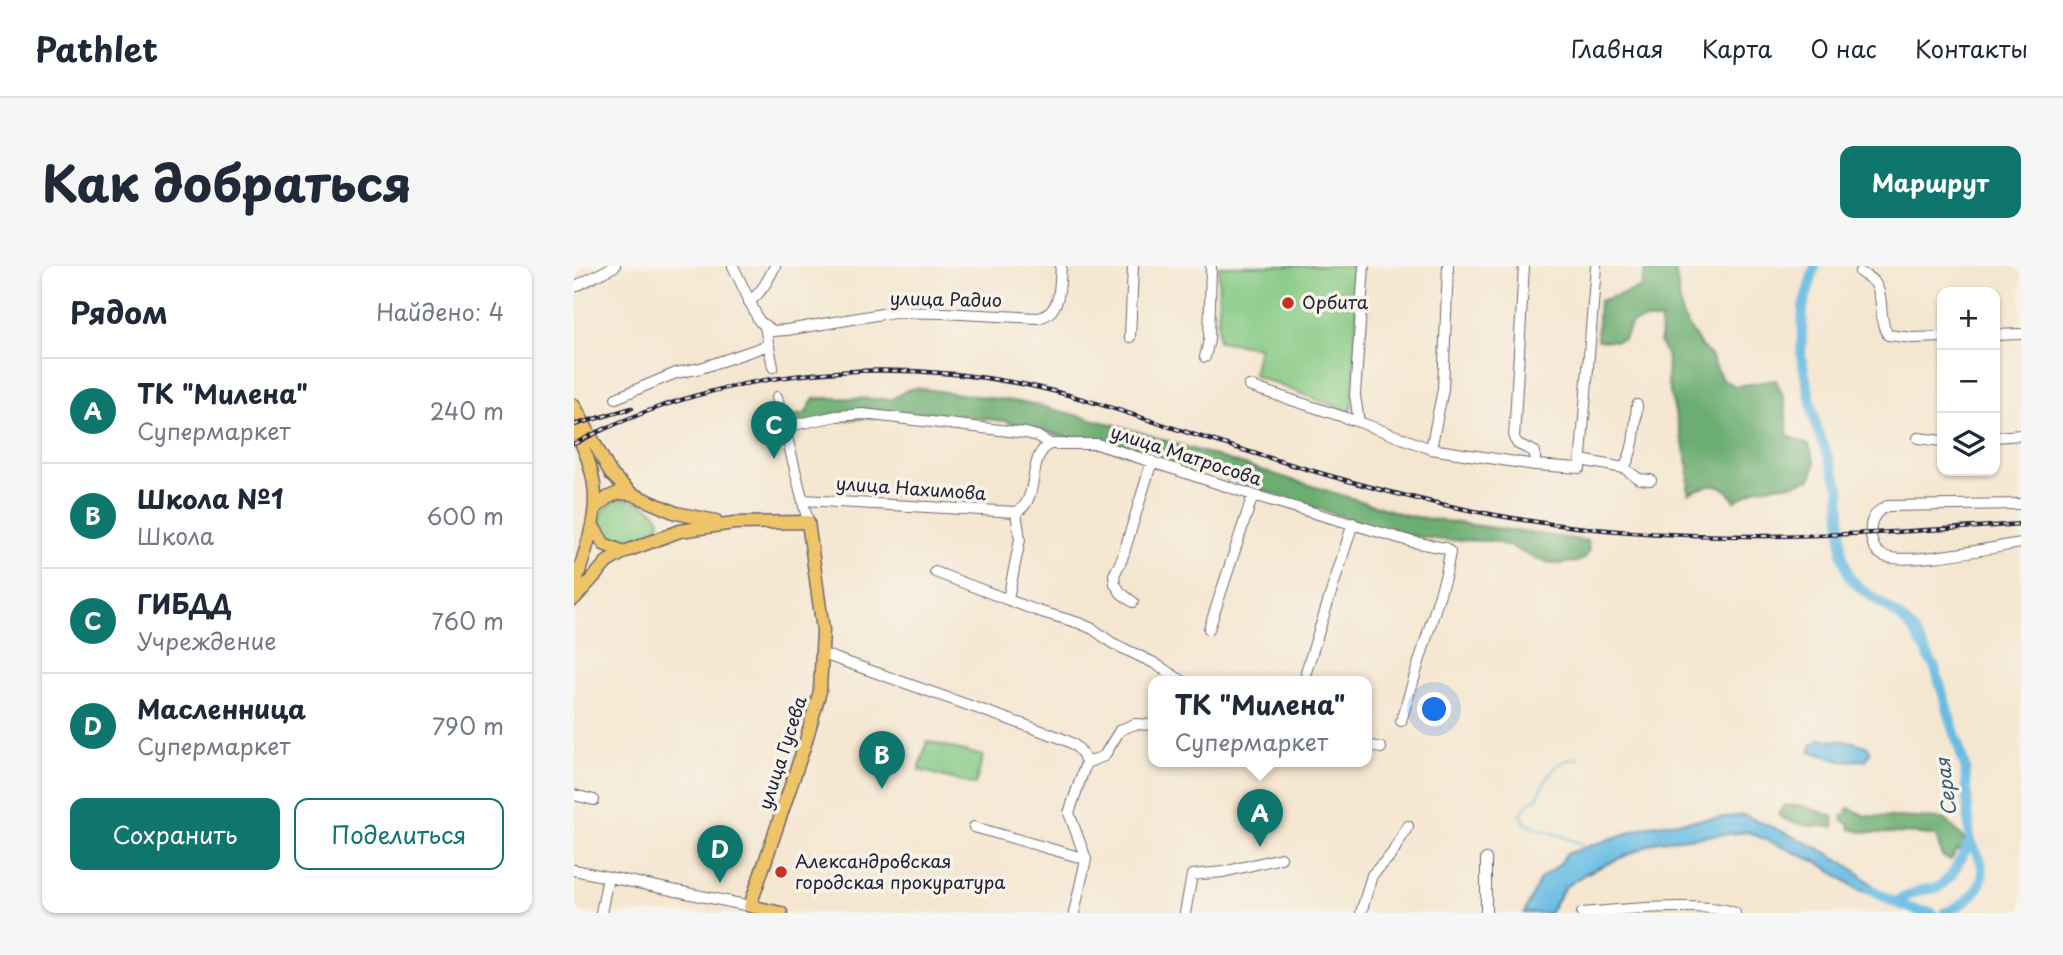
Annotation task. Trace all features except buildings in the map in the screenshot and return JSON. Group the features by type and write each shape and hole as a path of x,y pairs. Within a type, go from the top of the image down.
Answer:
{"main road":[{"path":"574,405 611,474 632,494 695,518 734,523"},
{"path":"574,428 592,468 596,508 574,588"},
{"path":"596,508 618,493 632,494"},
{"path":"658,506 666,517 663,536"},
{"path":"574,599 607,562 663,536 734,523 808,522"},
{"name":"улица Гусева","path":"750,906 816,711 820,691 823,630 808,522"},
{"path":"593,526 604,544 624,552"},
{"path":"750,906 781,913"}],"street":[{"path":"574,287 615,266"},
{"path":"733,266 762,324 773,367"},
{"path":"749,302 758,295 775,266"},
{"name":"улица Радио","path":"762,324 773,331 787,330 894,313 1046,317 1056,305 1060,266"},
{"path":"1130,337 1133,266"},
{"path":"1205,357 1209,340 1211,266"},
{"path":"1359,422 1355,395 1364,266"},
{"path":"1431,449 1443,389 1448,266"},
{"path":"1524,266 1514,438 1518,444 1535,453 1535,465"},
{"path":"1581,464 1596,266"},
{"path":"1860,272 1875,282 1882,306 1884,331 1888,335 1937,337"},
{"path":"2000,335 2021,334"},
{"path":"616,398 656,380 769,345"},
{"path":"1248,386 1431,449 1535,465 1581,464 1624,468 1639,479 1651,480"},
{"path":"777,397 808,522"},
{"path":"1624,468 1634,439 1637,405"},
{"name":"улица Матросова","path":"784,427 837,416 863,414 1026,433 1050,444 1097,444 1253,495 1412,542 1445,548 1450,552 1447,574 1401,721"},
{"path":"2000,437 2021,435"},
{"path":"1918,438 1937,440"},
{"path":"1008,599 1020,539 1016,512 1027,504 1040,452 1050,444"},
{"path":"1133,602 1115,584 1114,575 1122,559 1152,461"},
{"path":"1209,629 1253,495"},
{"name":"улица Нахимова","path":"803,500 1016,512"},
{"path":"2021,504 1887,506 1880,510 1871,525 1875,548 1881,555 1894,559 1920,558 2021,543"},
{"path":"1306,672 1353,523"},
{"path":"935,572 1093,629 1111,643 1154,663 1174,676"},
{"path":"823,654 1053,735 1074,744 1084,754 1086,763 1069,813 1085,850 1086,859 1074,913"},
{"path":"1086,763 1104,756 1120,730 1135,724 1148,724"},
{"path":"1372,746 1381,748"},
{"path":"574,795 594,800"},
{"path":"1361,913 1372,875 1391,855 1408,826"},
{"path":"974,827 1086,859"},
{"path":"1185,913 1192,875 1223,873 1281,858"},
{"path":"1486,859 1486,913"},
{"path":"574,870 750,906"},
{"path":"601,913 608,877"},
{"path":"1582,913 1670,908 1723,909 1735,913"}],"green space":[{"name":"Орбита","path":"1219,266 1359,266 1352,407 1349,412 1253,375 1259,347 1218,341"},
{"path":"1646,266 1675,266 1682,316 1701,346 1711,356 1722,380 1736,386 1776,380 1785,401 1788,436 1809,445 1815,463 1811,479 1794,484 1757,488 1735,501 1720,486 1709,486 1688,493 1689,467 1667,381 1668,359 1660,342 1661,320 1632,323 1624,339 1597,340 1599,301 1641,288"},
{"path":"916,388 1028,403 1119,426 1409,516 1587,541 1589,550 1585,558 1577,562 1557,564 1538,560 1493,541 1444,540 1395,534 1210,473 1005,421 929,413 792,424 787,416 805,414 814,398 892,399"},
{"path":"619,498 637,502 653,510 660,520 658,529 624,544 606,537 601,525 602,515"},
{"path":"927,741 983,756 975,785 919,770"},
{"path":"1799,805 1833,816 1834,827 1797,823 1778,815 1783,806"},
{"path":"1849,808 1865,816 1944,819 1966,843 1963,849 1957,850 1951,860 1946,859 1941,854 1935,836 1871,833 1850,829 1849,824 1842,820 1843,815 1849,814"}],"water":[{"path":"1820,739 1855,742 1868,747 1870,752 1866,760 1840,761 1811,751 1811,746"},
{"path":"1744,815 1835,857 1852,868 1882,895 1859,890 1819,863 1748,832 1658,841 1585,874 1565,887 1549,913 1524,913 1540,879 1559,865 1566,854 1651,825"}],"waterway":[{"name":"Серая","path":"1815,266 1803,307 1801,356 1816,426 1840,488 1842,554 1849,577 1914,631 1935,668 1965,767 1970,842 1951,876 1938,888 1921,890 1894,902 1870,889"},
{"path":"1580,758 1558,765 1544,783 1537,798 1528,803 1521,814 1525,823 1580,843 1583,848"},
{"path":"1944,913 1967,900 1981,880 1981,862 1970,842"},
{"path":"1894,902 1932,913"}],"railway":[{"path":"574,444 626,420 681,400 736,386 793,376 850,371 908,371 965,375 1022,384 1105,406 1378,489 1495,515 1560,525 1626,532 1757,536 2021,524"},
{"path":"574,425 632,408"}],"place":[{"name":"Орбита","path":"1288,303"},
{"name":"ГИБДД","path":"774,459"},
{"name":"Школа №1","path":"882,789"},
{"name":"ТК \"Милена\"","path":"1260,847"},
{"name":"Александровская городская прокуратура","path":"781,872"},
{"name":"Масленница","path":"720,883"}]}
